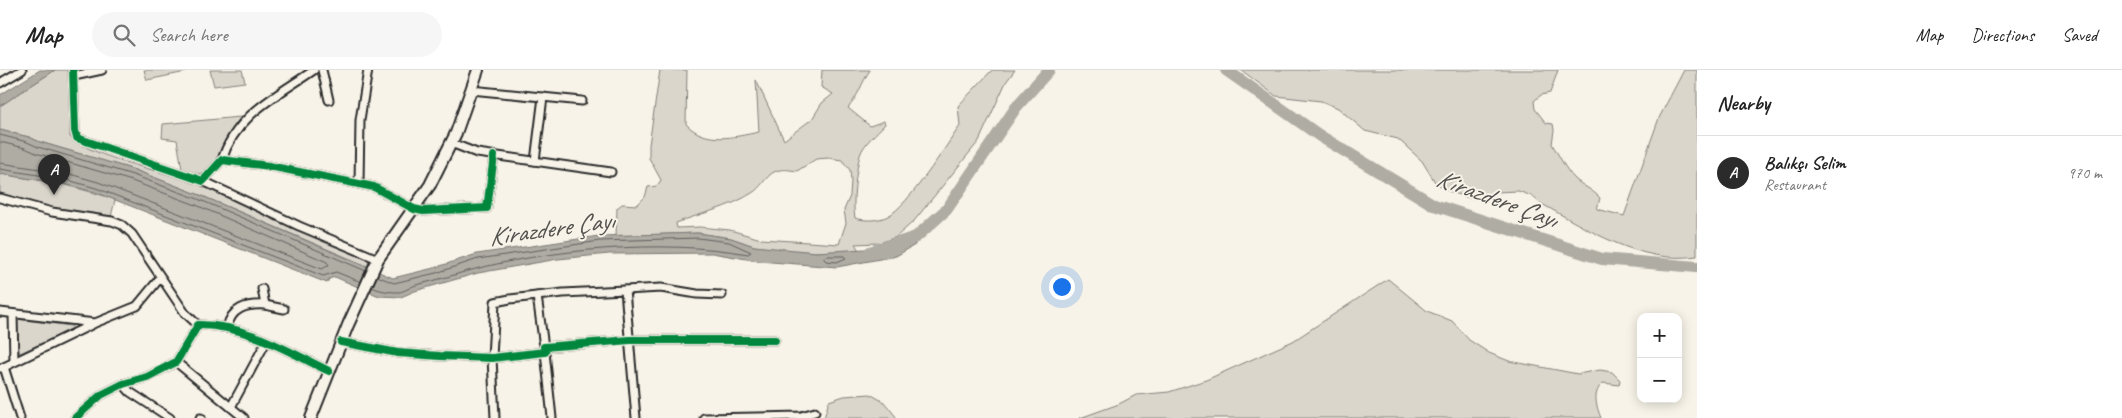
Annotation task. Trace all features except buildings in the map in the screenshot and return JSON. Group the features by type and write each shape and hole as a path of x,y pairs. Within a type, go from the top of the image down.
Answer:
{"main road":[{"path":"311,418 341,342 378,259 430,185 451,143 478,70"}],"street":[{"path":"0,83 22,70"},
{"path":"102,70 73,73 75,131 78,138 203,181 299,226 378,259"},
{"path":"203,181 222,160 228,144 248,115 314,70"},
{"path":"322,70 329,100"},
{"path":"359,184 360,120 368,70"},
{"path":"471,90 582,101"},
{"path":"535,161 544,97"},
{"path":"451,143 469,151 494,156 612,172"},
{"path":"222,160 269,166 378,188 414,209 430,211 487,208 494,156"},
{"path":"0,198 38,209 112,221 122,225 132,234 185,313 198,325 210,324 227,328 266,342 329,372"},
{"path":"20,418 2,368 95,323 137,306 160,278"},
{"path":"495,418 492,358 495,302 510,298 661,288 696,294 722,295"},
{"path":"262,289 265,305"},
{"path":"625,290 636,418"},
{"path":"537,296 552,418"},
{"path":"227,328 231,316 238,308 254,304 284,309"},
{"path":"0,312 95,323"},
{"path":"12,314 14,361"},
{"path":"75,418 101,395 123,384 148,377 176,362 198,325"},
{"path":"341,342 398,353 492,358 630,340 775,340"},
{"path":"234,412 266,342"},
{"path":"176,362 234,412 244,418"},
{"path":"123,384 130,392 170,418"},
{"path":"704,418 801,416 815,412"}],"shaded area":[{"path":"55,70 68,70 70,137 81,144 128,163 178,177 215,191 293,227 370,259 367,266 200,195 135,170 40,142 29,137 0,130 0,106"},
{"path":"144,70 186,70 186,72 147,80"},
{"path":"210,70 242,70 245,82 214,86"},
{"path":"660,70 687,70 686,124 694,131 711,137 721,138 759,132 756,80 784,140 812,119 822,103 833,94 821,87 822,70 870,70 855,99 848,108 870,126 884,121 885,124 868,142 860,155 855,186 855,218 876,220 888,216 906,201 936,161 960,126 958,106 992,70 1015,70 1006,82 979,141 914,221 896,237 879,243 855,244 859,250 816,252 783,250 754,246 731,238 698,233 616,236 617,208 622,204 637,205 645,197 648,187 657,186 661,180 649,158 649,145","holes":["816,159 842,160 850,170 851,180 850,196 844,210 846,223 839,244 761,239 730,230 700,227 677,228 676,223 743,198 755,191 774,172 797,171"]},
{"path":"1241,70 1558,70 1550,93 1541,95 1534,101 1535,109 1546,123 1553,124 1552,144 1568,170 1577,181 1600,198 1597,209 1624,216 1659,118 1684,70 1697,70 1697,256 1655,255 1615,243 1540,203 1532,196 1518,191 1496,192 1479,198 1469,198 1448,191 1435,182 1422,161 1398,139 1365,131 1338,108 1321,101 1276,96"},
{"path":"240,117 218,156 202,173 194,173 182,169 177,140 162,138 163,124"},
{"path":"0,174 63,184 108,197 115,200 111,217 42,206 0,194"},
{"path":"1388,279 1427,311 1452,321 1469,340 1489,353 1509,361 1578,374 1600,370 1612,372 1620,380 1619,385 1603,383 1596,395 1601,418 1080,418 1119,404 1136,395 1169,392 1206,380 1293,341"},
{"path":"17,319 71,326 74,329 20,353 18,349"},
{"path":"870,394 884,402 897,418 824,418 829,401 844,396"}],"water":[{"path":"40,70 55,70 0,106 0,95"},
{"path":"0,130 29,137 40,142 135,170 200,195 393,278 434,268 477,254 599,236 698,233 731,238 754,246 816,252 897,247 916,237 915,245 896,256 837,267 758,261 712,253 609,254 558,259 478,273 415,291 401,297 379,296 335,277 329,279 327,283 95,192 63,184 0,174"}],"waterway":[{"name":"Kirazdere Çayı","path":"870,252 916,237 947,209 1017,106 1049,70"},
{"name":"Kirazdere Çayı","path":"1226,70 1320,136 1434,205 1602,259 1697,267"}],"cycle path":[{"path":"73,70 75,131 77,138 203,181 222,160 269,166 374,187 414,209 423,211 487,208 494,156"},
{"path":"75,418 101,395 123,384 147,377 176,362 198,325 215,326 249,334 266,340 329,371"},
{"path":"341,342 398,353 492,358 545,352 544,347 630,340 775,340"}],"place":[{"name":"Balıkçı Selim","path":"54,195"}]}
